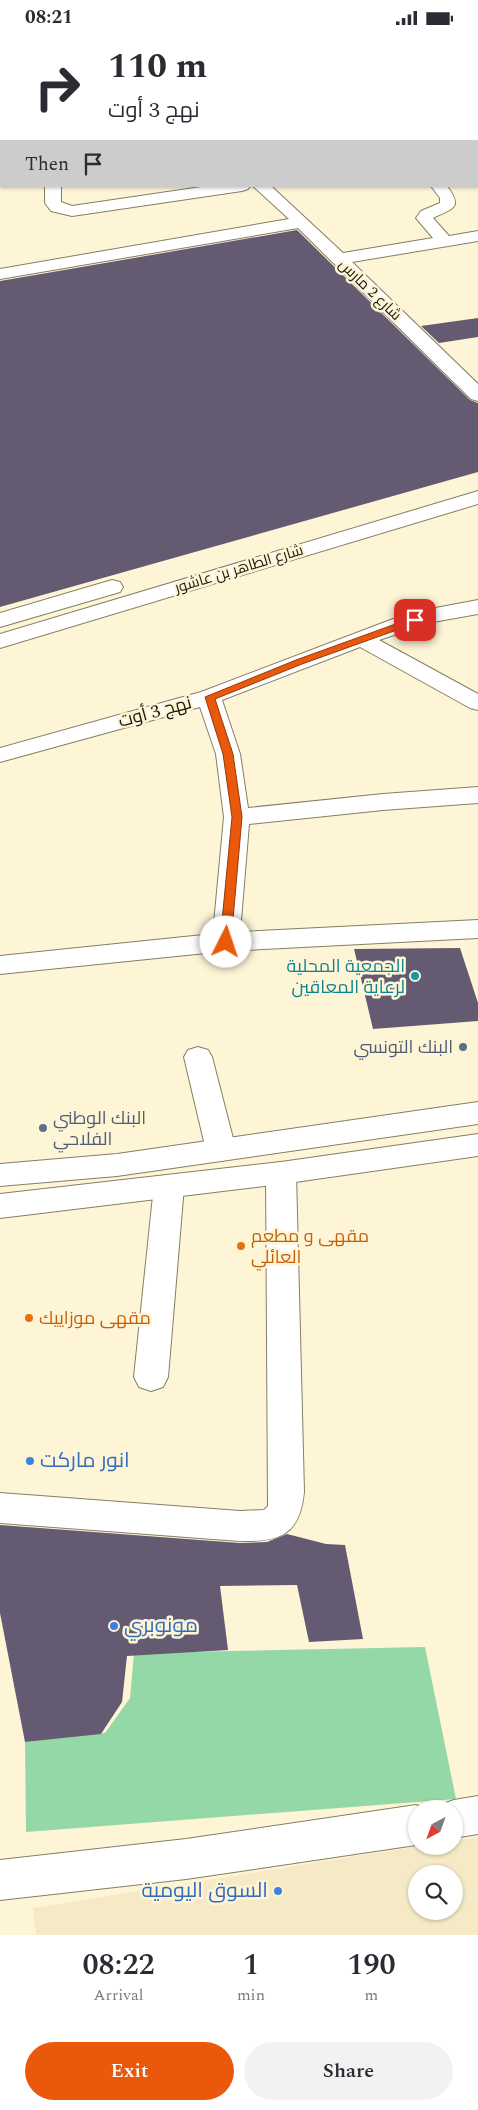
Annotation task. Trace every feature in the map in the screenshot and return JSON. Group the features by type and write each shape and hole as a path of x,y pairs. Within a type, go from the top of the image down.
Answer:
{"main road":[{"path":"53,187 53,203 57,207 72,211 235,187"},
{"name":"شارع 2 مارس","path":"262,187 302,222 478,395"},
{"path":"440,187 448,198 449,203 445,207 427,214 424,218 451,241"},
{"path":"0,274 302,222"},
{"path":"339,259 451,241 474,244"},
{"name":"شارع الطاهر بن عاشور","path":"0,620 478,481"},
{"name":"شارع الطاهر بن عاشور","path":"0,641 478,497"},
{"name":"نهج 3 أوت","path":"0,755 210,697 361,639 430,616 478,607"},
{"path":"361,639 478,703"},
{"path":"210,697 228,754 237,817 226,942"},
{"path":"237,817 383,802 478,795"},
{"path":"0,965 226,942 478,929"},
{"path":"198,1057 221,1150"},
{"path":"0,1175 117,1165 478,1113"},
{"path":"0,1206 281,1173 478,1145"},
{"path":"0,1508 240,1526 262,1526 277,1520 284,1512 287,1492 281,1173"},
{"path":"151,1377 169,1186"},
{"path":"463,1818 478,1815"},
{"path":"0,1880 186,1859 408,1826"}],"shaded area":[{"name":"السوق اليومية","path":"478,1837 478,1935 36,1935 33,1908 408,1848 408,1855 463,1855 463,1840"}],"green space":[{"path":"425,1647 456,1799 408,1800 408,1803 26,1832 25,1742 105,1733 130,1698 134,1653"}],"building":[{"path":"297,230 470,400 478,403 478,472 0,607 0,281"},
{"path":"478,318 478,337 439,343 421,326"},
{"name":"الجمعية المحلية لرعاية المعاقين","path":"460,948 478,1003 478,1021 373,1029 354,949"},
{"name":"مونوبري","path":"0,1525 240,1543 267,1542 287,1534 326,1544 345,1545 363,1639 309,1642 297,1585 220,1586 228,1650 127,1656 122,1702 101,1734 25,1742 0,1613"}],"place":[{"name":"الجمعية المحلية لرعاية المعاقين","path":"415,976"},
{"name":"البنك التونسي","path":"463,1047"},
{"name":"البنك الوطني الفلاحي","path":"43,1128"},
{"name":"مقهى و مطعم العائلي","path":"241,1246"},
{"name":"مقهى موزاييك","path":"29,1318"},
{"name":"انور ماركت","path":"30,1461"},
{"name":"مونوبري","path":"114,1626"},
{"name":"السوق اليومية","path":"278,1891"}],"route":[{"path":"226,942 237,817 228,754 210,697 415,620"}]}
